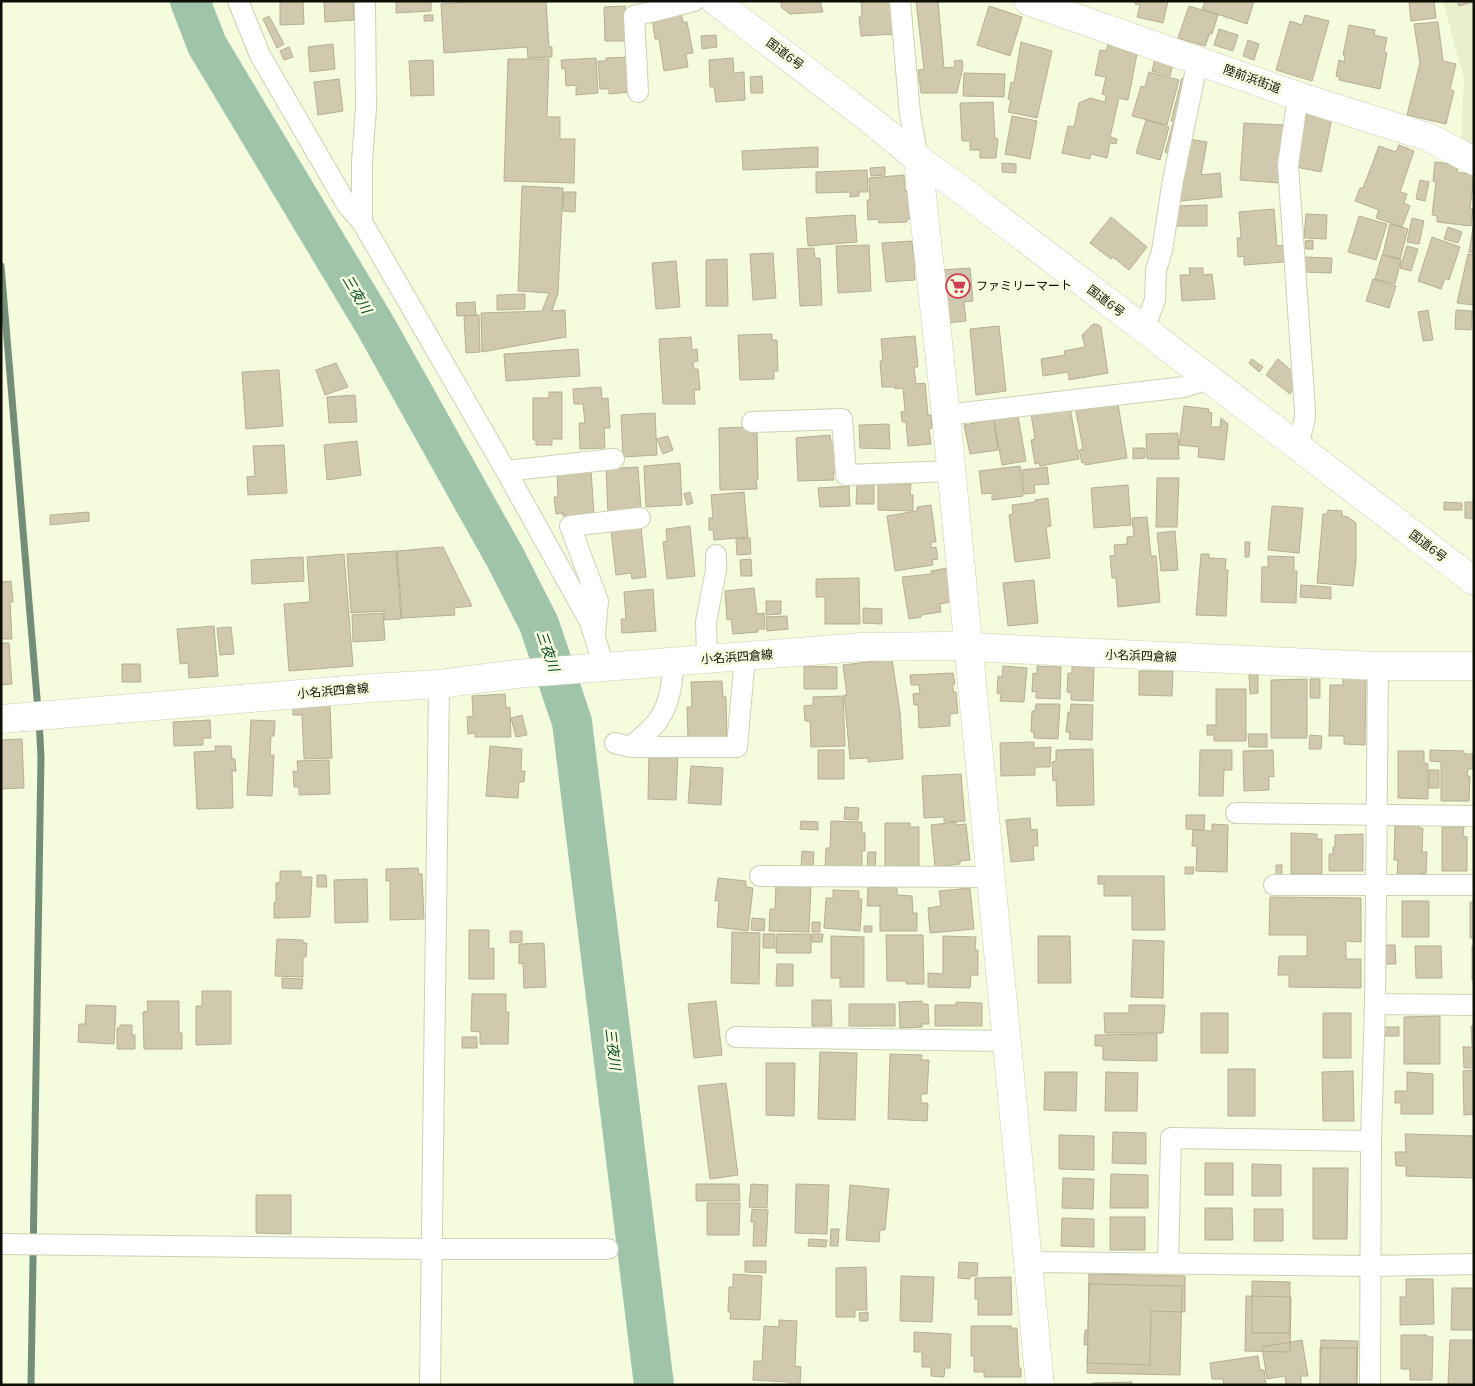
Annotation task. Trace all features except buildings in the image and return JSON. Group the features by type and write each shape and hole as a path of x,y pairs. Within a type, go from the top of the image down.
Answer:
{"main road":[{"name":"国道6号","path":"715,1 877,125 918,159 960,188 1474,581"},
{"name":"陸前浜街道","path":"1028,1 1298,96 1428,137 1474,161"},
{"path":"918,159 946,415 989,877 1040,1385"},
{"name":"小名浜四倉線","path":"1,719 341,690 439,684 516,674 861,647 968,648 1378,666 1474,666"}],"street":[{"path":"238,1 260,56 347,206 362,222 506,471 590,622 604,667"},
{"path":"362,222 362,162 366,108 365,1"},
{"path":"638,92 634,16 694,1"},
{"path":"900,1 910,114 918,159"},
{"path":"1144,329 1155,300 1156,270 1162,251 1173,180 1198,60"},
{"path":"1298,96 1288,166 1306,418 1298,447"},
{"path":"946,415 1184,387 1209,379"},
{"path":"752,422 842,419 846,475 951,470"},
{"path":"506,471 614,459"},
{"path":"595,637 598,601 570,526 640,518"},
{"path":"707,659 706,622 716,570 716,555"},
{"path":"674,661 671,690 659,720 623,745 737,748 745,656"},
{"path":"1370,1385 1371,1142 1375,1004 1378,666"},
{"path":"430,1385 439,684"},
{"path":"1236,813 1474,816"},
{"path":"760,876 989,877"},
{"path":"1274,885 1474,886"},
{"path":"1375,1004 1474,1005"},
{"path":"736,1037 1006,1041"},
{"path":"1168,1263 1172,1138 1371,1142"},
{"path":"1,1244 432,1250 608,1249"},
{"path":"1028,1262 1371,1266 1474,1264"}],"shaded area":[{"path":"1443,1 1474,1 1474,149 1461,141 1464,79"}],"waterway":[{"name":"三夜川","path":"190,1 207,45 375,325 506,559 539,624 572,722 654,1385"},
{"path":"1,266 38,710"},
{"path":"31,1385 41,757 39,720"}],"place":[{"name":"ファミリーマート","path":"958,286"}]}
